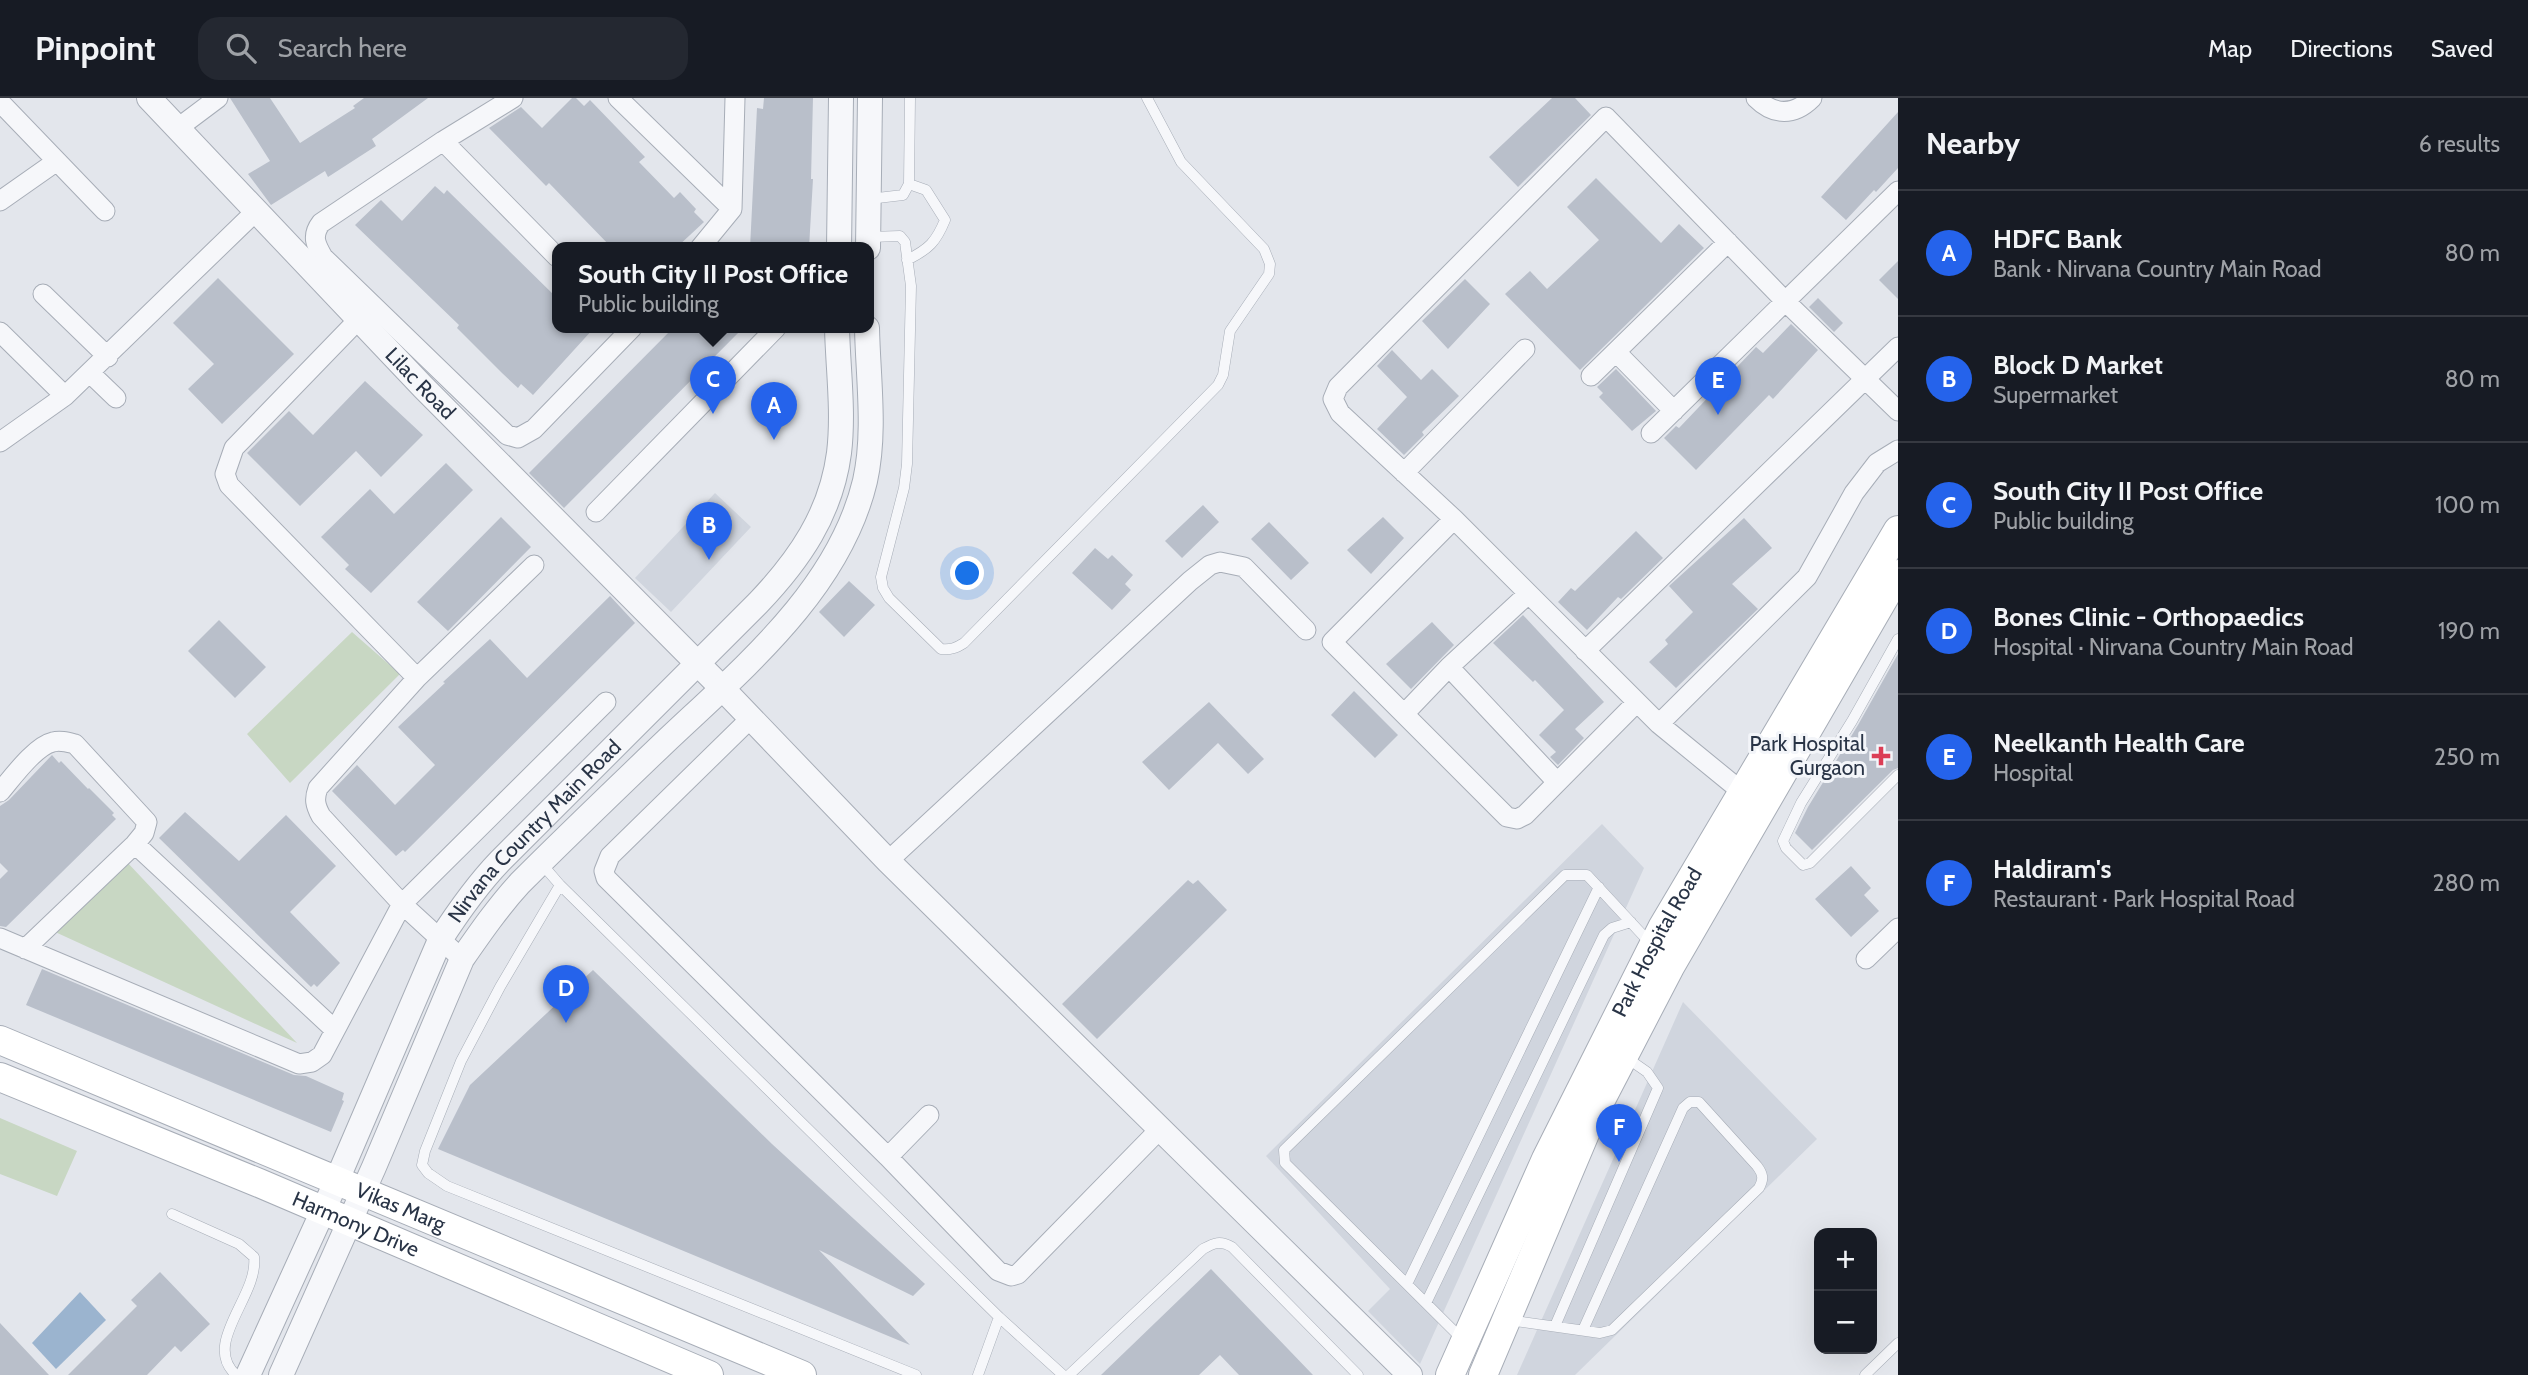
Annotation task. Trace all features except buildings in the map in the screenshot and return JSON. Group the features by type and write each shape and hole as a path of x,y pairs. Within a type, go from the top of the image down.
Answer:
{"main road":[{"name":"Park Hospital Road","path":"1450,1375 1546,1159 1653,946 1752,801 1892,567 1898,530"},
{"name":"Park Hospital Road","path":"1483,1375 1504,1319 1592,1117 1752,801"},
{"name":"Vikas Marg","path":"0,1040 802,1375"},
{"name":"Harmony Drive","path":"0,1077 709,1375"},
{"path":"680,1362 694,1330"}],"street":[{"name":"Lilac Road","path":"149,98 358,320 722,688 888,861 1410,1375"},
{"path":"177,128 218,98"},
{"path":"513,98 443,141 321,223 315,230 314,238 323,257 507,435 518,438 534,429 626,333"},
{"path":"618,98 732,209"},
{"path":"705,242 732,209 735,98"},
{"path":"839,242 841,98"},
{"path":"868,242 870,98"},
{"path":"1756,98 1778,112 1787,113 1812,98"},
{"path":"0,102 105,211"},
{"path":"1752,801 1659,724 1454,519 1340,413 1333,399 1338,387 1606,117 1786,302 1898,411"},
{"path":"443,141 552,252"},
{"path":"0,201 57,161"},
{"path":"1651,433 1898,191"},
{"path":"0,442 65,396 255,212"},
{"path":"1591,376 1728,242"},
{"path":"43,294 108,357"},
{"path":"358,320 234,448 225,474 229,485 417,678"},
{"path":"0,332 65,396"},
{"path":"596,512 771,333"},
{"name":"Nirvana Country Main Road","path":"248,1375 337,1180 440,940 478,885 500,861 787,572 817,525 835,475 840,450 837,333"},
{"name":"Nirvana Country Main Road","path":"281,1375 364,1191 462,960 501,903 786,622 829,564 855,509 864,482 869,453 867,333"},
{"path":"1585,651 1898,347"},
{"path":"1404,473 1525,349"},
{"path":"1616,352 1674,411"},
{"path":"90,373 116,398"},
{"path":"1659,724 1807,577 1854,493 1877,463 1898,450"},
{"path":"1454,519 1332,642 1507,817 1517,819 1525,815 1637,702"},
{"path":"888,861 1210,565 1220,562 1244,567 1306,630"},
{"path":"462,960 402,904 321,816 315,804 315,797 318,788 417,678 534,565"},
{"path":"1405,713 1449,667 1528,594"},
{"path":"1449,667 1557,782"},
{"path":"0,938 299,1064 312,1062 322,1055 402,904 606,702"},
{"path":"750,719 610,856 604,871 606,878 888,1157 998,1271 1011,1276 1018,1274 1160,1129"},
{"path":"0,792 37,751 51,742 62,741 75,744 146,822 144,833 135,844 25,949"},
{"path":"135,844 335,1030"},
{"path":"1866,959 1898,928"},
{"path":"888,1157 929,1115"}],"lane":[{"path":"869,199 902,195 909,184 910,98"},
{"path":"868,242 901,236 905,242 911,286 907,464 904,488 881,577 883,588 888,598 941,649 949,650 964,643 1218,385 1223,375 1230,331 1269,274 1270,264 1264,249 1181,162 1147,98"},
{"path":"908,260 924,251 937,238 945,220 926,190 909,184"},
{"path":"1898,639 1852,721 1801,803 1783,841 1786,848 1803,865 1810,863 1898,775"},
{"path":"540,862 559,885 999,1317 1063,1375"},
{"path":"1465,1342 1285,1163 1284,1150 1565,875 1587,875 1653,946"},
{"path":"559,885 461,1061 425,1151 422,1165 428,1173 447,1186 916,1375"},
{"path":"1407,1284 1599,887"},
{"path":"1426,1303 1604,935 1612,928 1631,922"},
{"path":"1555,1326 1658,1088 1647,1072 1624,1055"},
{"path":"1504,1319 1600,1333 1619,1326 1759,1188 1763,1181 1757,1166 1699,1102 1690,1101 1683,1108 1583,1330"},
{"path":"172,1214 239,1244 254,1257 255,1273 229,1329 223,1352 228,1367 236,1375"},
{"path":"1069,1375 1203,1249 1222,1242 1232,1247 1358,1375"},
{"path":"978,1375 999,1317"},
{"path":"1865,1375 1898,1343"}],"shaded area":[{"path":"715,493 751,527 671,612 635,578"},
{"path":"1602,824 1644,868 1420,1364 1368,1311 1390,1289 1266,1156"},
{"path":"1683,1002 1817,1139 1575,1375 1517,1375"}],"green space":[{"path":"352,632 400,674 290,783 247,734"},
{"path":"126,861 297,1043 53,931"},
{"path":"0,1118 77,1151 57,1196 0,1174"}],"water":[{"path":"80,1292 106,1320 56,1369 32,1343"}],"place":[{"name":"South City II Post Office","path":"713,414"},
{"name":"Neelkanth Health Care","path":"1718,415"},
{"name":"HDFC Bank","path":"774,440"},
{"name":"Block D Market","path":"709,560"},
{"name":"Park Hospital Gurgaon","path":"1881,756"},
{"name":"Bones Clinic - Orthopaedics","path":"566,1023"},
{"name":"Haldiram's","path":"1619,1162"}]}
